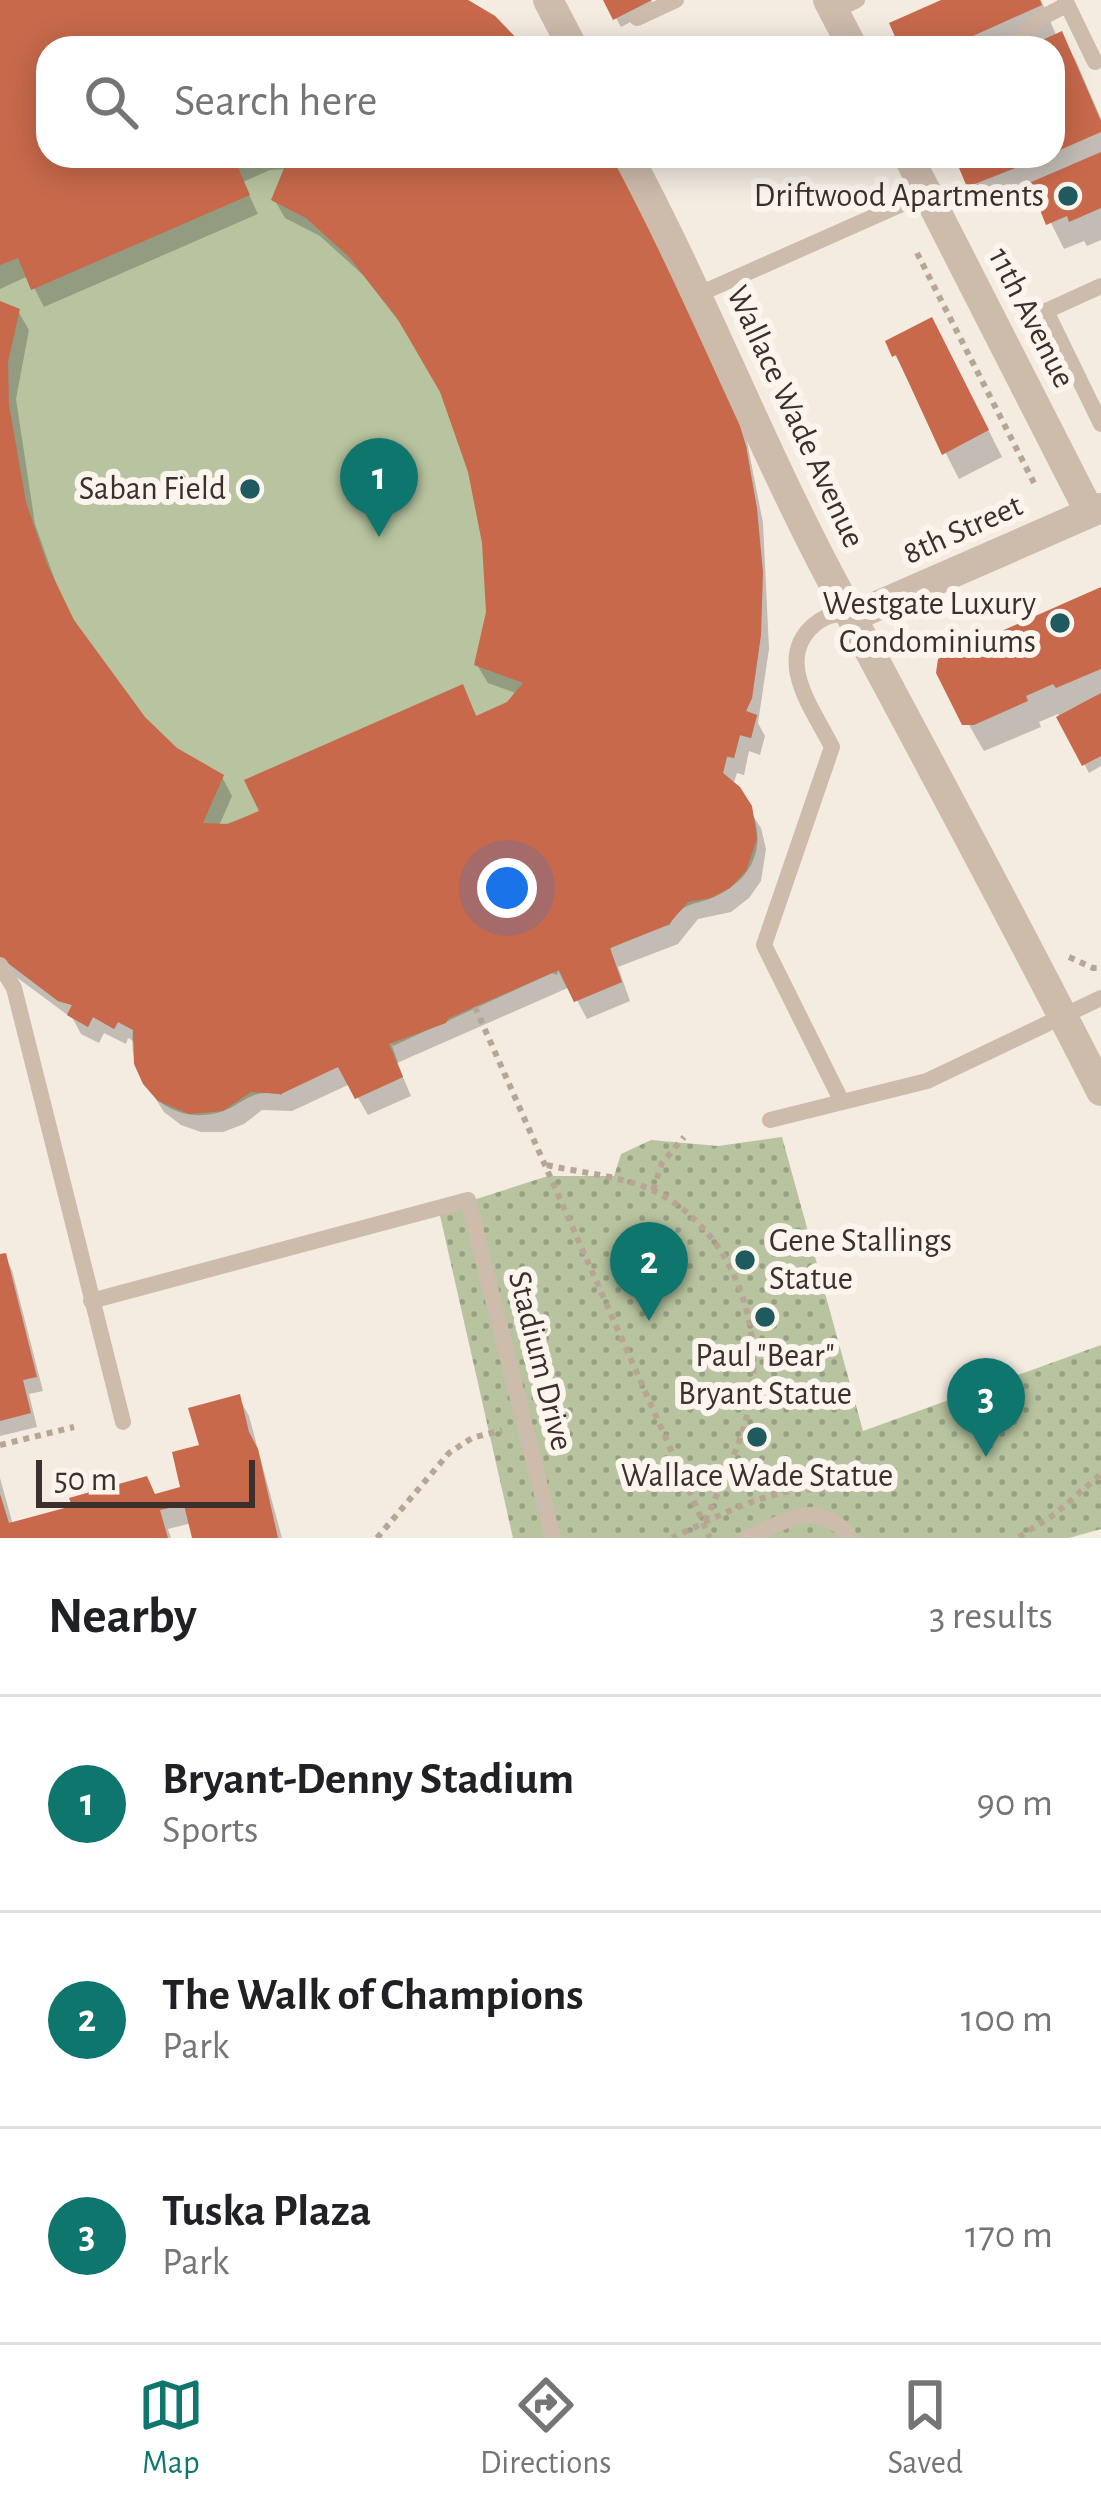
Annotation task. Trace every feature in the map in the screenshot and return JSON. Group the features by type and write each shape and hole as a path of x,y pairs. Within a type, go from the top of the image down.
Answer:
{"street":[{"path":"548,0 567,36"},
{"path":"840,4 849,36"},
{"name":"Wallace Wade Avenue","path":"634,168 829,574 1101,1090"},
{"name":"11th Avenue","path":"914,168 1095,511"},
{"name":"8th Street","path":"854,616 1095,511"}],"lane":[{"path":"637,18 676,0"},
{"path":"1025,36 1035,20 1066,2 1095,62"},
{"path":"697,295 926,193"},
{"path":"1101,286 1046,311 1101,424"},
{"path":"842,1102 764,945 832,747 798,679 794,658 803,635 820,620 836,613 854,616"},
{"path":"0,965 14,988 123,1422"},
{"path":"770,1120 927,1081 1101,998"},
{"name":"Stadium Drive","path":"92,1301 468,1200 553,1538"},
{"path":"748,1538 797,1516 820,1515 838,1522 850,1538"}],"path":[{"path":"917,253 1035,485"},
{"path":"1069,957 1101,968"},
{"path":"475,1007 710,1538"},
{"path":"653,1190 662,1162 684,1137"},
{"path":"545,1165 653,1190 682,1210 707,1234 732,1272 749,1318 754,1350 748,1414 704,1523 672,1538"},
{"path":"0,1445 74,1427"},
{"path":"377,1538 449,1454 472,1438 502,1430"},
{"path":"1019,1537 1055,1514 1101,1474"}],"green space":[{"path":"0,0 468,0 495,16 514,36 36,36 36,168 625,168 746,446 757,509 761,629 746,711 757,715 751,738 740,735 734,758 727,757 723,773 737,786 754,817 756,851 750,867 722,893 680,911 669,926 611,948 622,982 574,1002 558,970 557,975 552,973 391,1043 403,1077 355,1099 337,1067 281,1091 282,1095 261,1093 212,1114 177,1111 163,1104 142,1080 133,1030 118,1022 114,1029 93,1017 88,1027 67,1015 72,1005 58,1001 0,957"},
{"path":"782,1137 863,1431 1101,1345 1101,1529 1069,1538 513,1538 439,1211 548,1176 614,1176 621,1154 651,1140 718,1146"}],"building":[{"path":"0,0 468,0 495,16 514,36 36,36 36,168 238,168 250,195 31,290 18,258 0,265"},
{"path":"603,0 652,0 613,20"},
{"path":"941,0 1040,0 1042,5 973,36 895,36 889,23"},
{"path":"1065,38 1101,121 1101,132 1065,148"},
{"name":"Driftwood Apartments","path":"1101,152 1101,208 1069,222 1067,216 1046,225 1029,183"},
{"path":"284,168 624,168 728,386 746,446 763,572 761,635 746,711 757,715 751,738 740,735 734,758 727,756 723,773 752,806 757,839 746,871 730,888 688,902 668,925 610,948 622,982 574,1002 559,970 389,1044 403,1077 355,1099 338,1067 281,1094 251,1092 223,1111 189,1114 158,1101 143,1084 134,1064 133,1030 118,1022 114,1029 93,1017 88,1027 67,1015 72,1005 58,1001 0,957 0,301 20,309 8,362 9,405 26,502 47,564 74,620 145,717 177,748 224,775 203,823 228,824 259,811 244,780 463,684 476,716 507,702 523,683 474,665 486,612 482,543 468,472 440,392 397,318 349,257 306,218 271,200"},
{"path":"959,168 1015,168 967,187"},
{"path":"932,317 989,430 942,455 885,341"},
{"name":"Westgate Luxury Condominiums","path":"1101,587 1101,669 1056,688 1053,684 974,725 962,725 936,673 938,659"},
{"path":"1101,693 1101,756 1082,766 1056,717"},
{"path":"6,1253 37,1377 23,1380 31,1413 0,1421 0,1254"},
{"path":"240,1394 278,1538 192,1538 184,1505 160,1510 168,1538 0,1538 0,1494 9,1523 72,1506 69,1498 147,1476 155,1494 180,1487 172,1452 199,1445 188,1408"}],"place":[{"name":"Driftwood Apartments","path":"1068,196"},
{"name":"Saban Field","path":"250,489"},
{"name":"Bryant-Denny Stadium","path":"379,537"},
{"name":"Westgate Luxury Condominiums","path":"1060,623"},
{"name":"Gene Stallings Statue","path":"745,1260"},
{"name":"Paul \"Bear\" Bryant Statue","path":"765,1317"},
{"name":"The Walk of Champions","path":"649,1321"},
{"name":"Wallace Wade Statue","path":"757,1437"},
{"name":"Tuska Plaza","path":"986,1457"}]}
